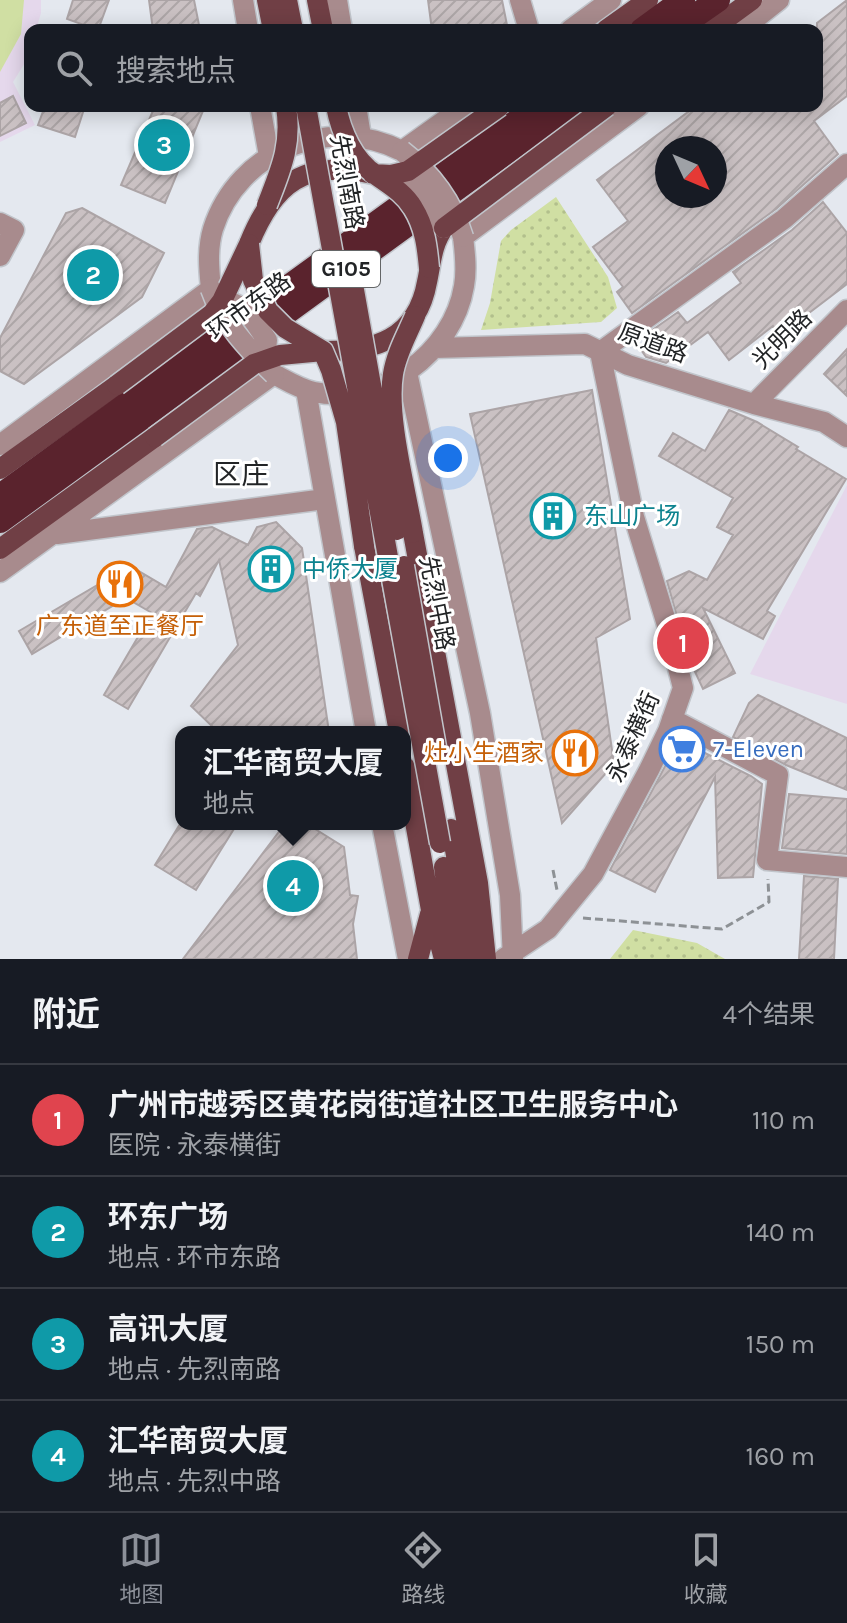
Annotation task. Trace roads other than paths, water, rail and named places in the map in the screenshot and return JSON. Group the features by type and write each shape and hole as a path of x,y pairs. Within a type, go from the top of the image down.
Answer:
{"highway":[{"path":"650,24 683,0"},
{"path":"684,24 718,0"},
{"name":"环市东路","path":"0,496 530,112"},
{"name":"环市东路","path":"0,521 562,112"}],"main road":[{"path":"267,0 272,24"},
{"path":"287,0 292,24"},
{"path":"300,0 305,24"},
{"path":"317,0 322,24"},
{"path":"614,24 648,0"},
{"path":"719,24 752,0"},
{"path":"0,469 212,314 217,295 249,244 286,156 289,139 287,112"},
{"name":"先烈南路","path":"307,112 342,263"},
{"name":"先烈南路","path":"320,112 342,263"},
{"path":"338,112 348,143 373,174 400,192 415,210 424,232 429,268"},
{"path":"267,205 293,181 320,170 351,169 391,175 405,161 490,112"},
{"path":"0,549 236,377 323,351 348,351 382,343 397,334 415,316 425,292 435,244 444,228 599,112"},
{"path":"249,244 253,280 268,311 292,333 323,351 331,370 346,422 364,546 398,726"},
{"name":"先烈中路","path":"342,263 445,836 475,959"},
{"name":"先烈中路","path":"415,316 398,354 391,388 394,422 478,883 485,959"},
{"path":"411,800 431,910 444,959"},
{"name":"先烈中路","path":"445,836 456,959"},
{"path":"418,959 431,910"}],"street":[{"path":"243,0 247,24"},
{"path":"337,0 341,24"},
{"path":"520,0 527,24"},
{"path":"578,24 611,0"},
{"path":"749,24 779,0"},
{"path":"261,112 269,156"},
{"path":"356,112 361,136"},
{"path":"405,161 458,112"},
{"path":"463,237 631,112"},
{"path":"217,295 208,260 220,210 247,173 269,156 306,140 361,136 386,143 405,161 429,174 448,198 463,237 466,258 464,287 454,318 434,348 407,372 384,385 357,392 331,394 306,390 270,367"},
{"path":"405,161 416,190 444,228"},
{"path":"600,352 784,219 847,164"},
{"path":"0,223 14,230 0,256"},
{"path":"217,295 243,307 267,340 270,367"},
{"path":"0,445 217,295"},
{"name":"光明路","path":"754,404 847,310"},
{"name":"原道路","path":"434,348 585,344 628,365 824,422 847,437"},
{"name":"永泰横街","path":"510,958 561,915 600,861 649,770 683,688 634,517 600,352"},
{"path":"0,572 270,367"},
{"path":"407,372 480,713 510,895 510,958"},
{"path":"306,390 365,726"},
{"path":"53,534 325,499"},
{"path":"364,546 387,535 413,533"},
{"path":"672,719 778,775 767,860 847,867"},
{"path":"383,830 408,959"},
{"path":"470,934 485,959"}],"place":[{"name":"高讯大厦","path":"164,145"},
{"name":"环东广场","path":"93,275"},
{"name":"东山广场","path":"553,516"},
{"name":"中侨大厦","path":"271,569"},
{"name":"广东道至正餐厅","path":"120,584"},
{"name":"广州市越秀区黄花岗街道社区卫生服务中心","path":"683,643"},
{"name":"7-Eleven","path":"682,749"},
{"name":"灶小生酒家","path":"575,753"},
{"name":"汇华商贸大厦","path":"293,886"}],"district":[{"name":"区庄","path":"241,474"}]}
